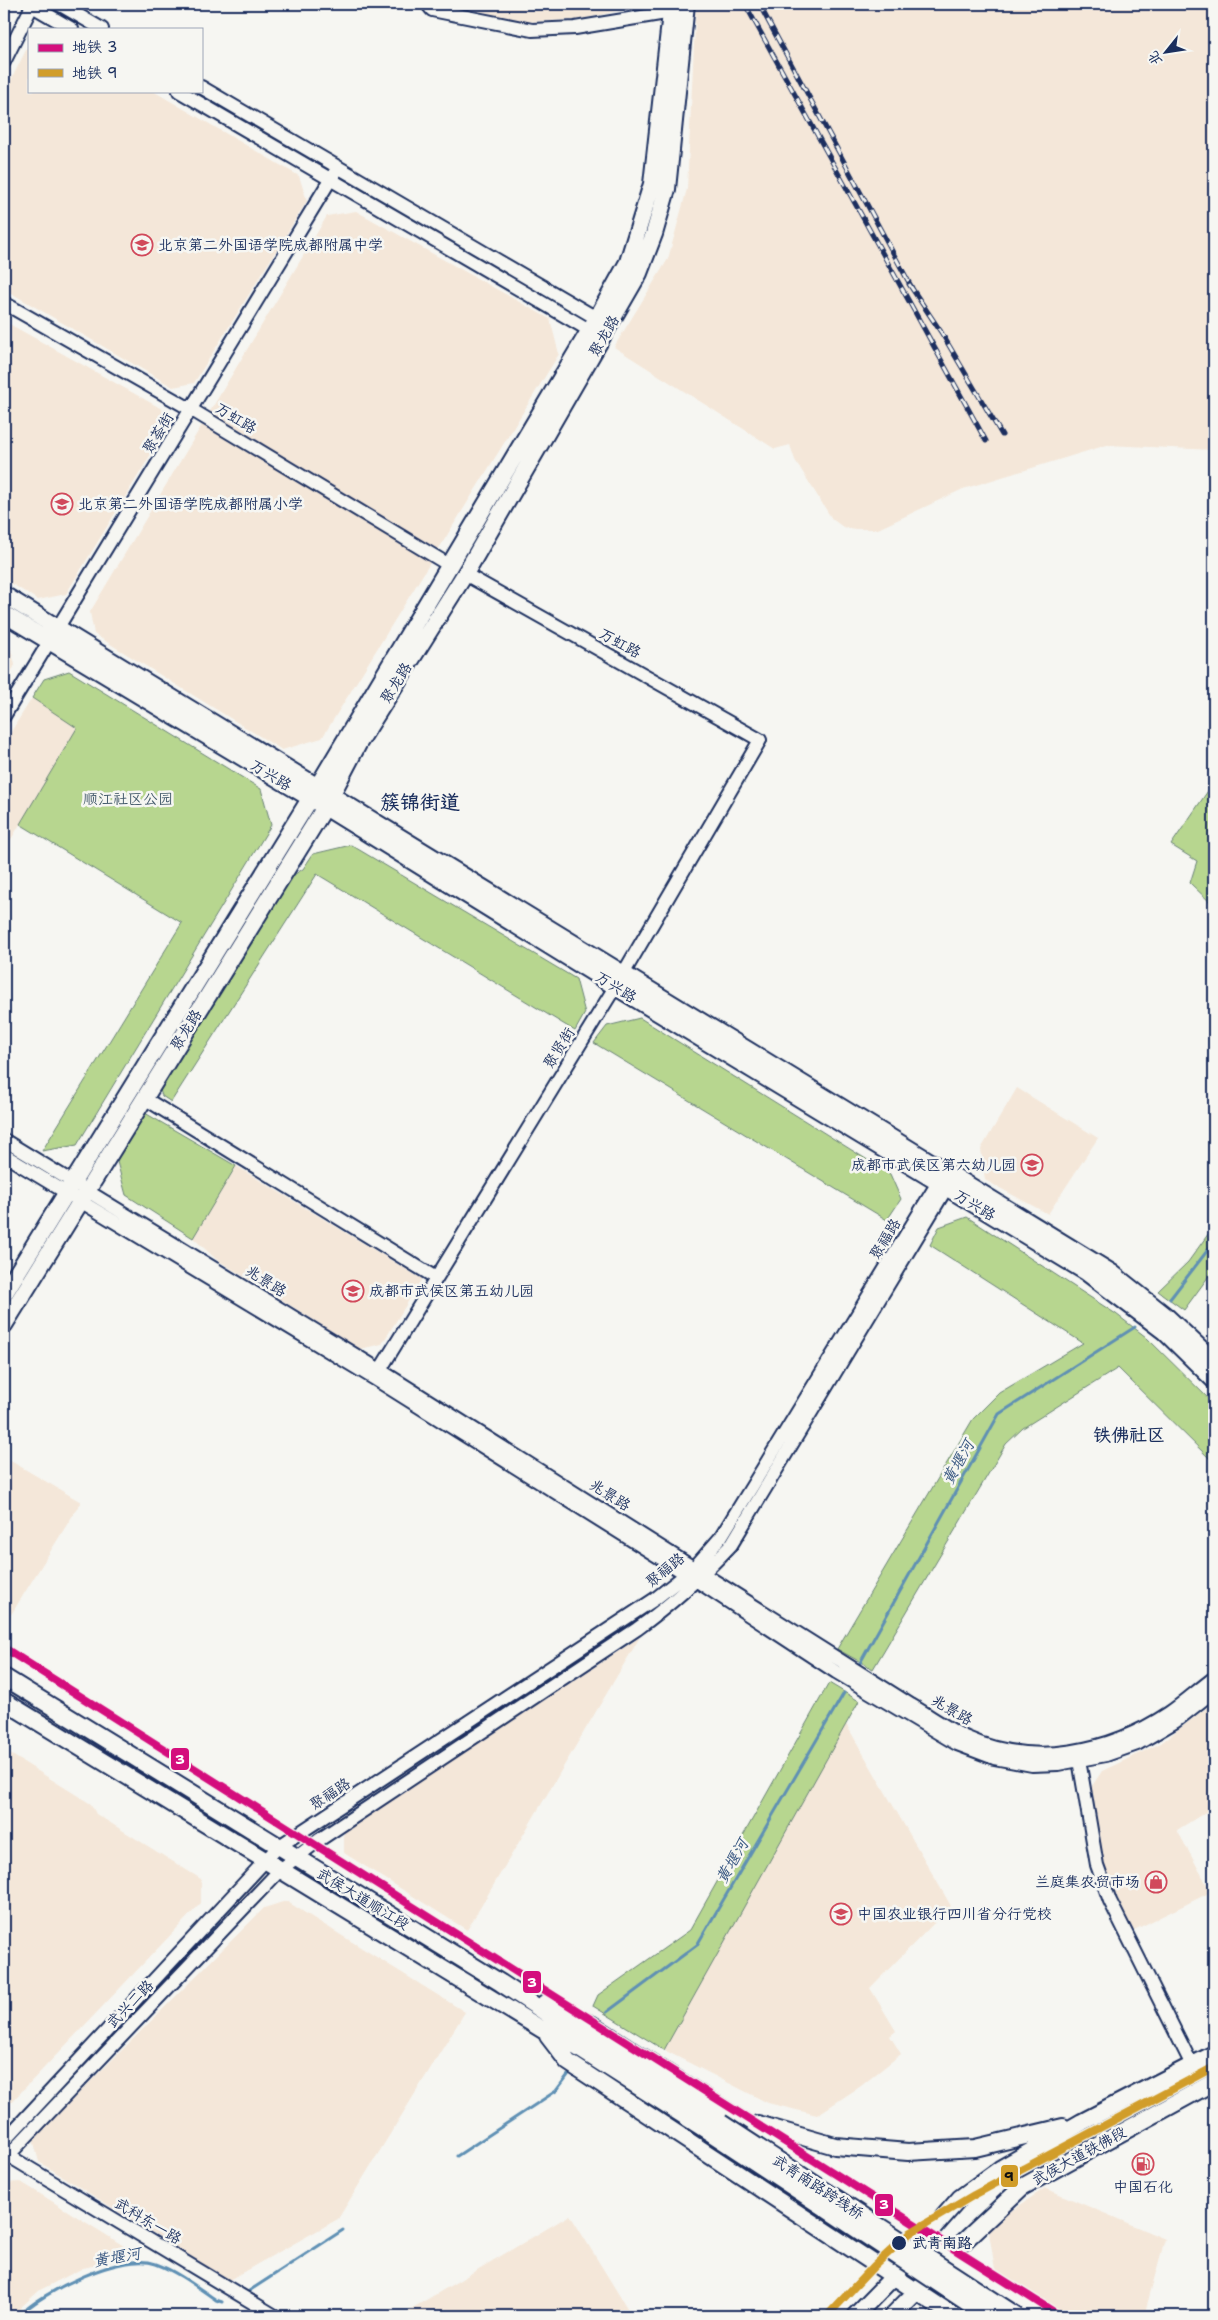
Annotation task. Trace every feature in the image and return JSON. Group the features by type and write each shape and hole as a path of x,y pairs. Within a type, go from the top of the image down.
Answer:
{"main road":[{"name":"聚龙路","path":"4,1294 144,1098 321,796 449,565 600,328 639,273 654,234 667,189 686,4"},
{"name":"聚龙路","path":"4,1325 76,1191 321,796 358,744 465,574 600,328 628,262 652,184 672,8"},
{"path":"4,596 58,628 321,796"},
{"name":"万兴路","path":"4,614 49,642 321,796 620,981 946,1179 1086,1272 1165,1332 1214,1380"},
{"path":"946,1179 1112,1273 1166,1316 1214,1361"},
{"name":"武侯大道顺江段","path":"4,1677 501,1983 717,2129"},
{"name":"武侯大道顺江段","path":"4,1701 543,2030 578,2048 717,2129"},
{"path":"176,1806 184,1789"},
{"path":"501,1983 592,2024 924,2239 1047,2316"},
{"path":"543,2030 568,2062 954,2316"},
{"name":"武侯大道铁佛段","path":"894,2277 960,2198 1000,2169 1082,2122 1214,2054"},
{"name":"武侯大道铁佛段","path":"917,2292 949,2254 1022,2187 1214,2082"},
{"path":"741,2119 836,2146 908,2152 975,2148 1082,2122"},
{"name":"武青南路跨线桥","path":"717,2129 988,2316"},
{"name":"武青南路跨线桥","path":"717,2129 1017,2316"},
{"path":"856,2316 894,2277"},
{"path":"892,2316 917,2292"}],"street":[{"path":"4,62 32,4 70,28"},
{"path":"59,4 100,28"},
{"path":"427,4 432,10 532,30 575,28 672,8"},
{"path":"202,88 338,167 600,328"},
{"path":"181,92 331,180 600,328"},
{"name":"聚荟街","path":"4,716 192,410 338,167"},
{"name":"万虹路","path":"4,303 192,410 449,565"},
{"name":"万虹路","path":"465,574 760,740"},
{"name":"聚贤街","path":"380,1370 620,981 760,740"},
{"path":"144,1098 436,1278"},
{"name":"兆景路","path":"4,1140 76,1191 375,1379 967,1738 995,1748 1028,1754 1056,1754 1103,1745 1125,1738 1169,1713 1214,1678"},
{"name":"兆景路","path":"4,1155 76,1191 380,1370 695,1574 836,1672 957,1744 994,1758 1032,1764 1078,1760 1106,1755 1137,1744 1176,1721 1214,1691"},
{"name":"聚福路","path":"4,2141 278,1847 695,1574 721,1537 946,1179"},
{"name":"武兴二路","path":"5,2156 280,1870 295,1857 637,1629 665,1609 695,1574"},
{"path":"1078,1760 1097,1866 1110,1901 1192,2065"},
{"name":"武科东一路","path":"5,2156 275,2316"}],"shaded area":[{"path":"453,4 649,4 577,20 518,22"},
{"path":"696,4 1214,4 1214,450 1107,445 963,489 878,529 843,527 832,519 795,460 790,445 775,449 614,347 668,259 687,189"},
{"name":"北京第二外国语学院成都附属中学","path":"28,46 28,92 155,92 299,176 307,201 194,383 173,387 4,289 4,94"},
{"path":"356,211 550,319 559,354 322,738 282,750 94,634 90,612 327,216"},
{"name":"北京第二外国语学院成都附属小学","path":"4,321 162,409 167,428 66,594 38,600 4,579"},
{"path":"4,632 7,634 15,665 4,685"},
{"path":"32,698 78,728 4,851 4,743"},
{"name":"成都市武侯区第六幼儿园","path":"1017,1088 1098,1138 1048,1214 985,1180 981,1149"},
{"path":"236,1166 422,1279 382,1344 360,1349 216,1259 193,1238"},
{"path":"4,1457 81,1502 4,1626"},
{"path":"640,1637 467,1930 344,1853 344,1832"},
{"path":"1213,1703 1214,1807 1177,1830 1211,1892 1132,1931 1115,1900 1104,1871 1090,1789 1102,1771 1161,1743"},
{"name":"中国农业银行四川省分行党校","path":"846,1724 951,1906 870,1988 896,2031 890,2036 901,2054 861,2086 817,2115 768,2103 664,2050"},
{"path":"4,1750 91,1804 96,1814 201,1879 201,1903 4,2110"},
{"path":"286,1901 465,2012 338,2219 229,2280 39,2162 33,2139 264,1908"},
{"path":"21,2182 140,2256 83,2268 40,2290 11,2316 4,2316 4,2183"},
{"path":"1045,2188 1165,2239 1144,2316 1067,2316 995,2269 988,2227"},
{"path":"570,2215 632,2316 399,2316"}],"green space":[{"name":"顺江社区公园","path":"69,671 261,789 271,825 77,1145 42,1151 182,923 20,824 77,728 32,698 44,679"},
{"path":"1214,782 1214,906 1190,883 1197,861 1171,845"},
{"path":"351,845 576,979 585,1013 575,1031 317,874 171,1102 162,1096 160,1090 292,876 303,869 313,854"},
{"path":"640,1018 890,1174 901,1199 887,1220 594,1043 607,1026"},
{"path":"145,1113 236,1166 193,1238 126,1195 116,1158"},
{"path":"967,1217 1116,1314 1146,1337 1214,1404 1214,1463 1118,1368 1023,1428 1006,1444 873,1669 837,1649 973,1419 999,1393 1083,1343 930,1245 939,1227"},
{"path":"1214,1226 1214,1269 1184,1310 1158,1291 1188,1262"},
{"path":"829,1683 859,1701 664,2050 593,2006 598,1995 690,1930"}],"waterway":[{"name":"黄堰河","path":"1170,1299 1214,1242"},
{"name":"黄堰河","path":"860,1663 999,1414 1135,1327"},
{"name":"黄堰河","path":"607,2012 697,1945 844,1693"},
{"name":"黄堰河","path":"457,2156 556,2091 568,2075"},
{"name":"黄堰河","path":"249,2291 343,2230"},
{"name":"黄堰河","path":"19,2316 46,2296 84,2276 124,2264 141,2262 156,2264 172,2271 222,2302"}],"railway":[{"path":"745,4 986,441"},
{"path":"759,4 912,288"},
{"path":"909,284 941,332 1002,435"}],"metro line":[{"name":"3","path":"4,1648 1060,2316"},
{"name":"9","path":"827,2316 874,2266 910,2233 974,2195 1214,2067"}],"place":[{"name":"北京第二外国语学院成都附属中学","path":"142,245"},
{"name":"北京第二外国语学院成都附属小学","path":"62,504"},
{"name":"成都市武侯区第六幼儿园","path":"1032,1165"},
{"name":"成都市武侯区第五幼儿园","path":"353,1291"},
{"name":"兰庭集农贸市场","path":"1156,1882"},
{"name":"中国农业银行四川省分行党校","path":"841,1914"},
{"name":"中国石化","path":"1143,2164"},
{"name":"武青南路","path":"899,2243"}],"district":[{"name":"簇锦街道","path":"420,802"},
{"name":"铁佛社区","path":"1129,1435"}]}
